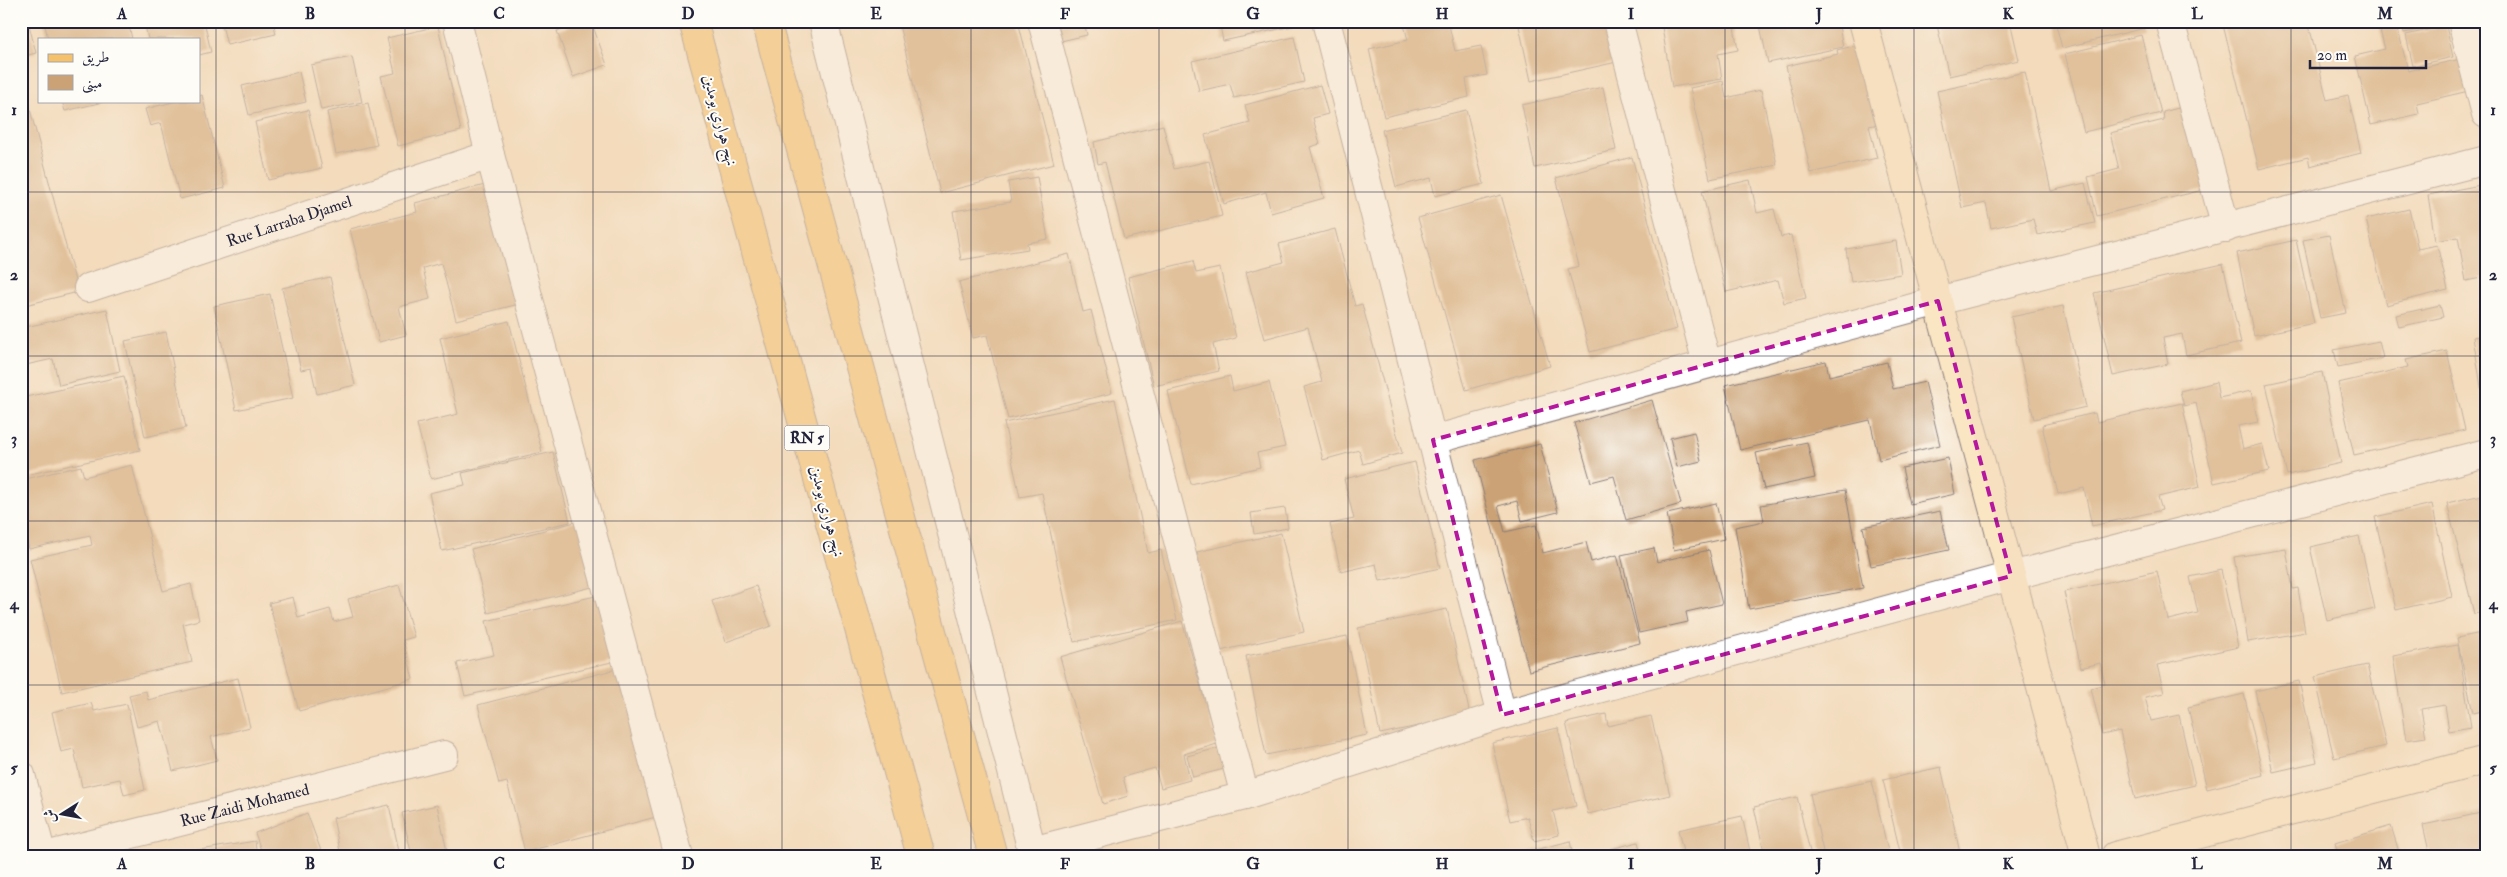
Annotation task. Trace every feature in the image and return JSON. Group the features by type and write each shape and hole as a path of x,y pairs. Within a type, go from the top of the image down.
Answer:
{"main road":[{"name":"نهج هواري بومدين","path":"693,21 920,856"},
{"path":"766,21 993,856"}],"street":[{"path":"457,21 490,155 679,856"},
{"path":"823,21 1032,853 1245,796 1502,715 2012,576 2486,453"},
{"path":"1042,21 1245,796"},
{"path":"1326,21 1502,715"},
{"path":"1618,21 1707,364"},
{"path":"1863,21 2086,856"},
{"path":"2170,21 2226,228"},
{"path":"2462,21 2486,114"},
{"name":"Rue Larraba Djamel","path":"88,288 490,155"},
{"path":"1433,440 1938,301 2486,160"},
{"name":"Rue Zaidi Mohamed","path":"44,856 444,755"},
{"path":"2115,856 2486,760"},
{"path":"21,775 44,856"}],"highlighted area":[{"path":"1938,301 2011,576 1502,715 1433,440"}],"building":[{"path":"21,21 28,21 36,53 21,57"},
{"path":"44,21 128,21 132,38 48,38"},
{"path":"144,21 204,21 211,52 200,55 200,38 148,38"},
{"path":"221,21 273,21 276,34 227,45"},
{"path":"305,21 324,21 324,22 306,26"},
{"path":"584,21 591,21 607,65 573,77 557,31"},
{"path":"898,21 1018,21 1054,164 940,193"},
{"path":"1071,21 1084,21 1087,35 1061,41 1058,25"},
{"path":"1219,21 1292,21 1293,26 1223,41"},
{"path":"1403,21 1448,21 1455,51 1481,46 1487,75 1466,79 1469,97 1384,117 1369,49 1408,40"},
{"path":"1518,21 1608,21 1617,62 1531,81"},
{"path":"1661,21 1733,21 1738,50 1718,54 1722,79 1672,87"},
{"path":"1759,21 1838,21 1843,47 1768,63"},
{"path":"1936,21 2010,21 2019,60 1949,76"},
{"path":"2055,21 2144,21 2145,28 2062,48"},
{"path":"2222,21 2308,21 2327,100 2348,95 2361,153 2310,166 2308,157 2259,169"},
{"path":"2396,21 2408,71 2465,58 2473,90 2417,103 2419,114 2371,125 2355,56 2385,49 2378,23"},
{"path":"2402,21 2439,21 2440,26 2404,33"},
{"path":"438,26 461,131 398,146 381,76 395,73 387,38"},
{"path":"2446,26 2453,57 2413,66 2406,35"},
{"path":"2141,35 2161,113 2084,132 2065,54"},
{"path":"1294,37 1304,82 1234,98 1230,84 1199,91 1192,61"},
{"path":"1874,41 1893,121 1869,126 1877,158 1811,173 1786,66 1838,54 1837,50"},
{"path":"352,57 362,102 321,110 311,65"},
{"path":"299,72 306,102 249,115 242,86"},
{"path":"2025,72 2051,191 2085,183 2095,223 2037,235 2033,219 1991,228 1986,203 1962,208 1937,91"},
{"path":"21,75 78,292 21,306"},
{"path":"1723,81 1726,98 1761,90 1777,165 1710,179 1690,88"},
{"path":"1320,85 1328,114 1313,118 1320,144 1310,147 1324,198 1271,213 1266,192 1224,204 1205,135 1250,123 1245,105"},
{"path":"1603,87 1616,150 1535,168 1522,105"},
{"path":"202,95 225,188 180,199 161,123 150,126 145,109 173,102 200,102 200,96"},
{"path":"62,102 103,102 65,111"},
{"path":"368,103 377,145 336,154 327,112"},
{"path":"2190,105 2211,188 2097,216 2088,177 2119,169 2110,133 2164,120 2163,112"},
{"path":"308,110 322,168 268,180 255,122"},
{"path":"1466,110 1484,184 1435,196 1431,178 1396,187 1382,130"},
{"path":"1163,125 1174,169 1209,161 1222,216 1124,239 1105,162 1098,164 1094,142"},
{"path":"1632,157 1677,329 1590,352 1568,269 1579,266 1556,178"},
{"path":"1037,177 1048,239 1027,243 1028,249 961,260 953,211 1011,202 1008,182"},
{"path":"1750,180 1757,213 1774,209 1781,237 1791,235 1806,298 1784,303 1778,280 1726,292 1702,191"},
{"path":"489,184 519,304 456,320 441,263 423,268 430,299 399,307 406,335 379,342 350,229 417,212 415,203"},
{"path":"2486,184 2486,277 2466,281 2458,237 2435,241 2428,195"},
{"path":"1501,195 1550,366 1466,390 1418,218"},
{"path":"2409,209 2418,249 2437,245 2448,290 2386,305 2366,219"},
{"path":"1335,229 1355,306 1362,304 1402,453 1363,464 1359,450 1323,460 1304,387 1322,382 1308,327 1264,339 1246,272 1284,262 1279,244"},
{"path":"2329,235 2346,313 2320,318 2303,240"},
{"path":"2296,240 2314,323 2254,336 2237,253"},
{"path":"1896,241 1901,274 1851,282 1846,249"},
{"path":"1069,254 1083,312 1091,310 1112,393 1008,419 987,335 973,338 959,282"},
{"path":"1193,261 1196,273 1220,268 1236,338 1213,344 1219,371 1154,386 1128,277"},
{"path":"2223,264 2241,343 2186,355 2182,334 2163,338 2168,364 2113,376 2094,293"},
{"path":"330,277 355,385 317,394 311,368 301,370 282,288"},
{"path":"270,294 293,398 236,410 214,306"},
{"path":"2440,305 2443,317 2399,327 2396,315"},
{"path":"2063,306 2086,407 2034,419 2011,317"},
{"path":"107,309 120,371 59,385 53,359 21,366 21,328"},
{"path":"509,321 542,452 431,479 417,424 458,414 440,338"},
{"path":"166,332 186,428 145,437 125,341"},
{"path":"2486,335 2486,411 2485,411 2473,337"},
{"path":"2379,341 2383,358 2338,367 2334,350"},
{"path":"2447,351 2465,430 2354,455 2338,383 2408,367 2406,360"},
{"path":"1826,361 1829,376 1887,362 1893,389 1925,382 1940,445 1879,460 1870,420 1740,450 1725,385"},
{"path":"2322,372 2341,463 2287,475 2266,384"},
{"path":"124,376 140,450 21,476 21,398"},
{"path":"1230,376 1233,391 1269,382 1285,447 1257,453 1260,467 1191,484 1168,391"},
{"path":"2216,382 2219,398 2251,391 2258,422 2238,426 2243,449 2262,444 2269,471 2214,483 2196,403 2184,406 2180,391"},
{"path":"1115,399 1148,553 1161,550 1177,620 1074,642 1042,493 1020,497 1004,423"},
{"path":"1652,400 1681,504 1626,520 1614,476 1591,482 1574,423"},
{"path":"2182,403 2200,487 2158,497 2162,510 2092,526 2084,488 2058,494 2042,425 2095,413 2097,422"},
{"path":"1694,432 1701,461 1677,467 1670,438"},
{"path":"1807,442 1815,478 1764,489 1756,453"},
{"path":"1540,444 1558,512 1522,521 1517,501 1498,506 1505,532 1536,525 1543,553 1586,542 1591,562 1617,555 1640,643 1529,671 1475,460"},
{"path":"553,452 570,522 442,551 429,493 465,485 462,473"},
{"path":"1948,458 1955,494 1910,504 1902,468"},
{"path":"1415,462 1440,568 1380,581 1376,564 1341,572 1330,524 1354,519 1344,479"},
{"path":"132,465 163,591 191,584 199,620 183,624 192,662 62,692 30,559 92,545 90,535 29,549 21,518 21,480 81,466 84,477"},
{"path":"1845,490 1863,588 1749,609 1735,527 1764,521 1761,505"},
{"path":"2486,494 2486,576 2483,577 2486,589 2486,611 2474,614 2447,503"},
{"path":"1716,503 1724,539 1674,550 1667,514"},
{"path":"2432,504 2452,597 2396,610 2375,517"},
{"path":"1285,508 1288,528 1254,534 1251,513"},
{"path":"1940,511 1949,550 1871,566 1863,527"},
{"path":"591,518 608,583 488,613 471,549"},
{"path":"1281,533 1304,632 1220,651 1197,552"},
{"path":"2359,536 2375,609 2327,620 2310,547"},
{"path":"1654,548 1657,562 1709,550 1722,604 1686,612 1688,622 1639,633 1621,555"},
{"path":"2286,549 2293,589 2298,588 2305,632 2248,642 2234,557"},
{"path":"2221,570 2238,647 2157,665 2164,693 2145,697 2151,721 2179,715 2195,785 2135,799 2120,731 2102,735 2091,688 2105,684 2100,663 2081,668 2064,592 2157,571 2168,620 2198,613 2190,577"},
{"path":"399,585 414,637 403,640 413,679 299,711 269,603 293,597 298,618 330,609 334,622 353,617 348,599"},
{"path":"756,586 771,626 726,642 712,601"},
{"path":"600,595 616,661 465,696 457,663 494,655 486,621"},
{"path":"1447,609 1470,715 1380,734 1358,628"},
{"path":"1182,621 1217,744 1184,754 1190,780 1161,788 1155,768 1123,777 1128,796 1103,804 1060,657"},
{"path":"2486,632 2486,710 2473,713 2457,638"},
{"path":"1347,636 1367,735 1266,755 1246,656"},
{"path":"2458,645 2471,727 2449,731 2445,705 2421,709 2426,737 2406,740 2393,656"},
{"path":"2367,665 2386,746 2334,758 2315,677"},
{"path":"628,666 667,814 525,852 507,782 499,784 478,705"},
{"path":"238,678 250,727 211,737 217,760 173,771 160,721 137,727 129,695 146,691 148,700"},
{"path":"2299,681 2317,762 2273,772 2255,691"},
{"path":"2244,694 2263,775 2207,789 2188,707"},
{"path":"91,703 94,711 127,704 145,790 124,795 120,779 82,787 74,749 61,752 52,712"},
{"path":"1606,714 1608,726 1651,716 1670,795 1588,814 1566,723"},
{"path":"1558,728 1576,806 1553,811 1559,835 1534,841 1528,817 1510,821 1492,743"},
{"path":"1219,748 1224,769 1193,777 1187,756"},
{"path":"1941,767 1960,853 1950,856 1901,856 1883,780"},
{"path":"1872,781 1889,856 1824,856 1810,794"},
{"path":"1797,797 1811,856 1765,856 1754,807"},
{"path":"389,805 400,856 341,856 333,818"},
{"path":"437,805 448,856 412,856 402,813"},
{"path":"2486,812 2486,856 2430,856 2423,825"},
{"path":"307,813 323,856 263,856 255,833"},
{"path":"1742,816 1751,856 1684,856 1678,830"},
{"path":"2391,826 2399,852 2387,856 2339,856 2335,843"},
{"path":"255,841 257,856 189,856 188,852"},
{"path":"1570,841 1573,856 1516,856 1516,855"},
{"path":"1638,842 1642,856 1588,856 1588,855"}]}
